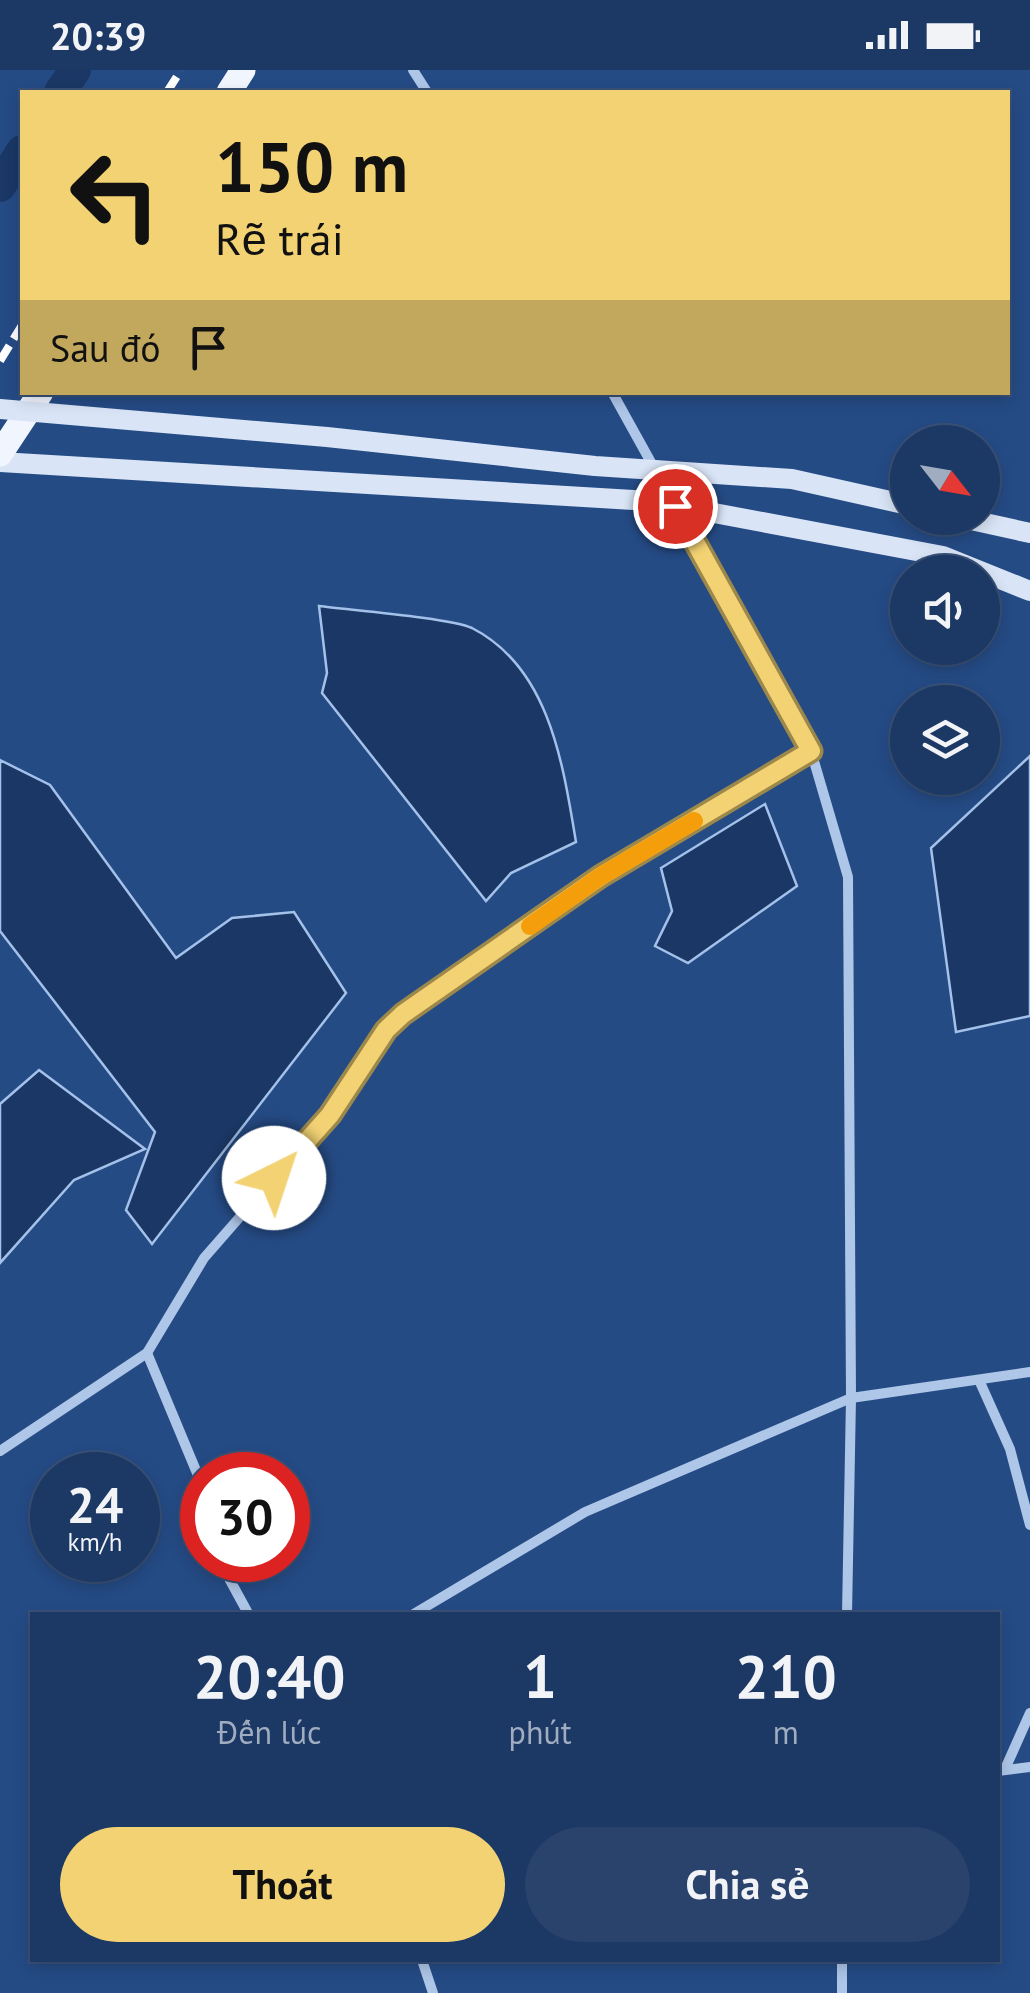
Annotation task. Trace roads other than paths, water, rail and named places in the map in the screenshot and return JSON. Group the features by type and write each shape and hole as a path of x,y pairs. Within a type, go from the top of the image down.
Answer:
{"main road":[{"path":"0,454 39,395"},
{"path":"0,409 327,437 595,466 792,480 890,501"},
{"path":"0,462 675,506 943,556 1030,591"},
{"path":"1000,526 1030,533"}],"street":[{"path":"614,395 811,751 848,877 852,1398 848,1612"},
{"path":"0,1451 146,1353 204,1258 330,1115 386,1030 403,1014 601,876 811,751"},
{"path":"146,1353 188,1452"},
{"path":"417,1612 585,1512 852,1398 1030,1372"},
{"path":"979,1380 1010,1449 1030,1525"},
{"path":"230,1582 247,1612"},
{"path":"1001,1770 1030,1713"},
{"path":"1001,1770 1030,1767"},
{"path":"423,1962 433,1993"},
{"path":"842,1962 842,1993"}],"water":[{"path":"319,606 461,624 498,646 519,667 548,721 576,842 511,873 486,901 322,693 327,673"},
{"path":"1030,756 1030,1016 956,1032 931,848 988,795 1000,795 1000,784"},
{"path":"0,760 50,785 176,958 232,918 294,912 346,993 152,1244 126,1210 155,1132 0,931"},
{"path":"765,804 797,886 688,963 655,946 672,911 661,868"},
{"path":"39,1070 145,1149 74,1180 0,1263 0,1104"}],"waterway":[{"path":"61,90 75,70"},
{"path":"0,186 20,154"}],"railway":[{"path":"168,90 181,70"},
{"path":"0,361 20,328"}]}
